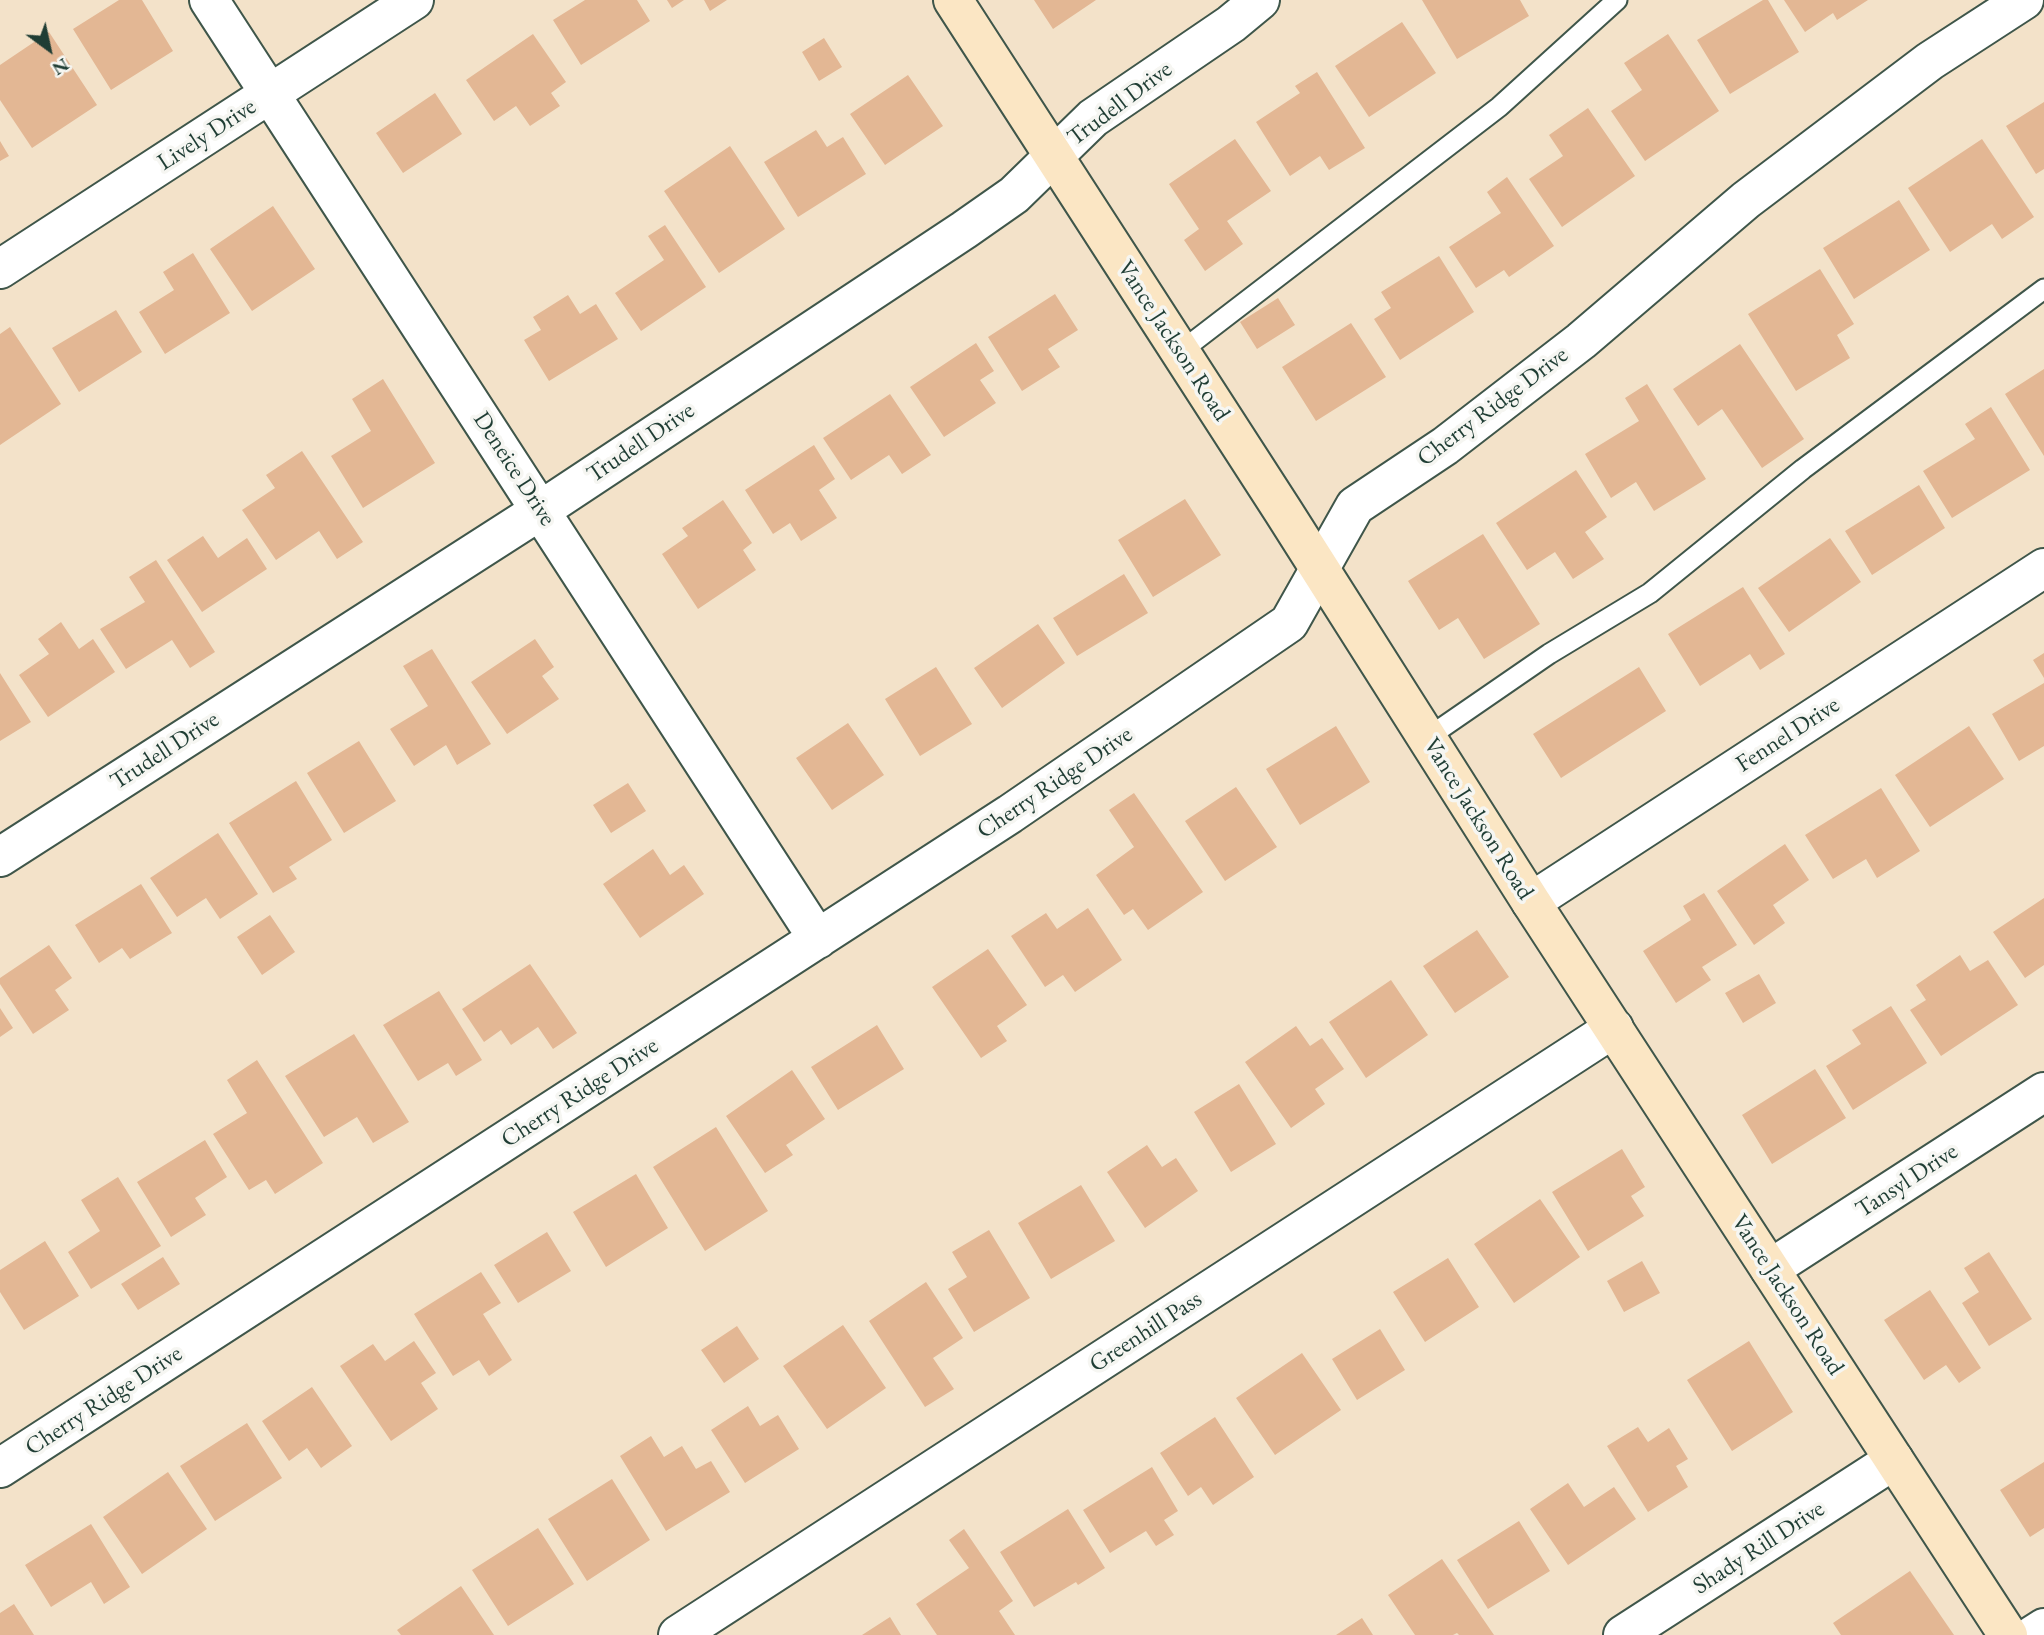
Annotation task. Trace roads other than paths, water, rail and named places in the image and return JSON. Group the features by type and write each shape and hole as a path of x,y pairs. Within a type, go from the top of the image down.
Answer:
{"main road":[{"name":"Vance Jackson Road","path":"953,0 1531,902 2008,1635"}],"street":[{"name":"Deneice Drive","path":"209,0 818,939"},
{"name":"Lively Drive","path":"0,270 414,0"},
{"name":"Trudell Drive","path":"0,857 541,510 964,230 1014,195 1093,118 1231,24 1260,0"},
{"name":"Cherry Ridge Drive","path":"0,1468 1081,767 1289,623 1356,506 1445,446 1581,341 1746,200 1930,61 2024,0"},
{"name":"Fennel Drive","path":"1531,902 2044,568"},
{"name":"Greenhill Pass","path":"678,1635 1614,1028"},
{"name":"Tansyl Drive","path":"1770,1269 2044,1093"},
{"name":"Shady Rill Drive","path":"1623,1635 1894,1460"},
{"path":"2033,1635 2044,1628"}],"lane":[{"path":"1180,352 1499,107 1617,0"},
{"path":"1427,738 1549,654 1650,593 1803,469 2044,289"}]}
